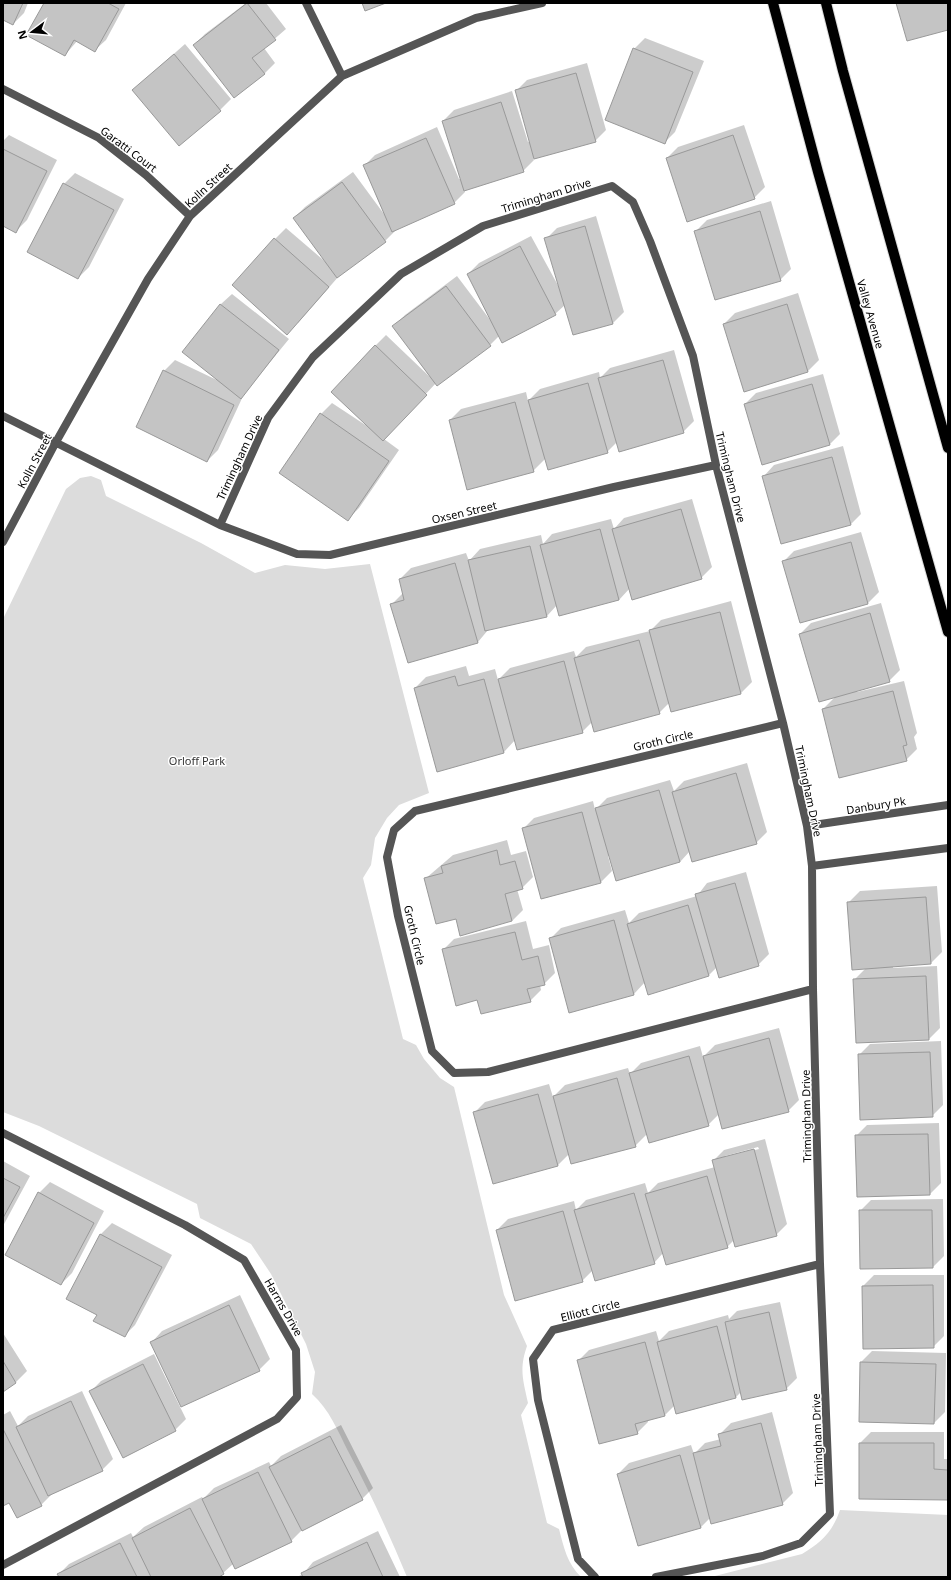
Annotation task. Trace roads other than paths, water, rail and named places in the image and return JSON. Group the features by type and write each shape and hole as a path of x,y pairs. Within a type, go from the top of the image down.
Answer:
{"main road":[{"name":"Valley Avenue","path":"773,3 818,172 948,632"},
{"path":"826,3 845,79 948,448"}],"street":[{"path":"306,3 342,76"},
{"name":"Kolln Street","path":"3,542 56,442 148,279 190,216 342,76 476,18 542,3"},
{"name":"Garatti Court","path":"3,89 99,138 146,175 190,216"},
{"name":"Trimingham Drive","path":"220,525 268,418 313,357 400,274 483,226 612,186 633,202 650,241 693,356 716,465 783,723 807,826 812,866 813,989 820,1264 830,1514 802,1543 763,1556 656,1577"},
{"path":"3,416 220,525"},
{"name":"Oxsen Street","path":"220,525 297,554 330,555 614,487 716,465"},
{"name":"Groth Circle","path":"783,723 415,811 394,830 387,857 400,924 432,1051 454,1073 488,1072 813,989"},
{"name":"Danbury Pk","path":"807,826 948,805"},
{"path":"812,866 948,848"},
{"name":"Harms Drive","path":"3,1133 185,1225 244,1260 296,1350 296,1397 277,1419 3,1565"},
{"name":"Elliott Circle","path":"595,1577 578,1559 538,1400 533,1359 553,1330 820,1264"}],"park label":[{"name":"Orloff Park","path":"197,760"}]}
